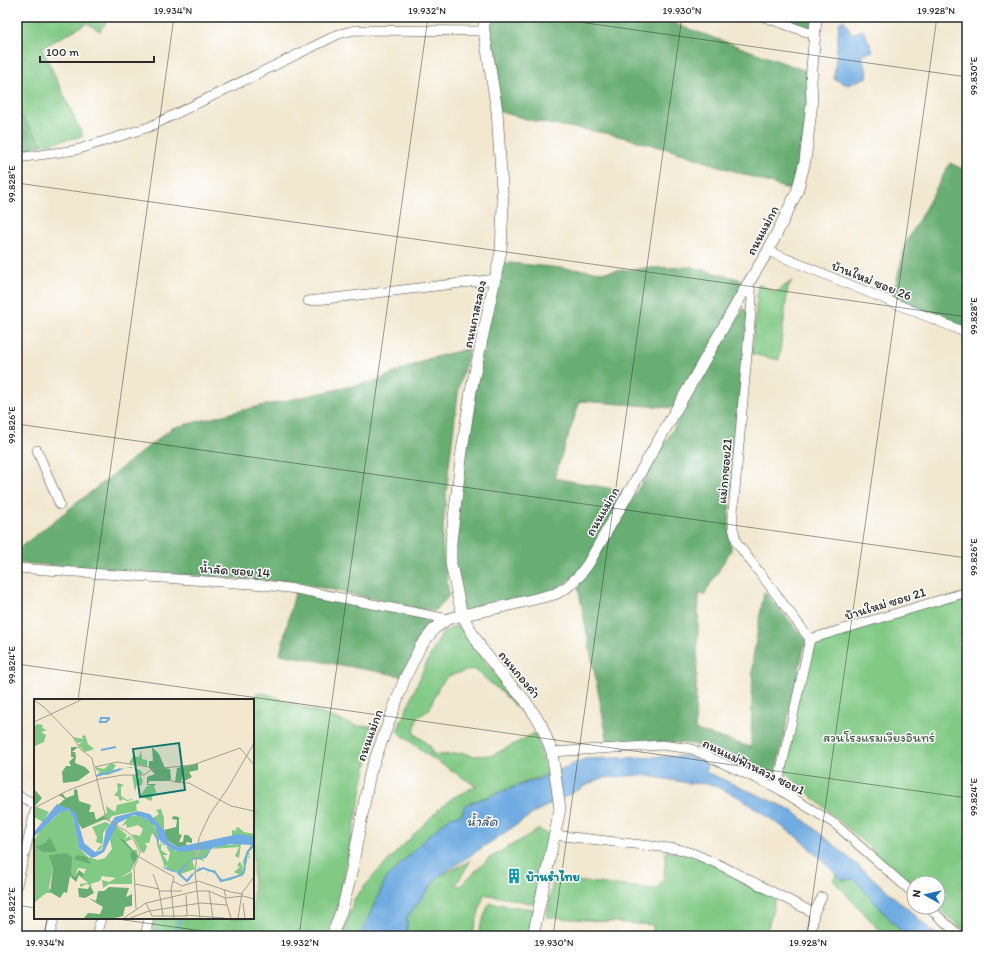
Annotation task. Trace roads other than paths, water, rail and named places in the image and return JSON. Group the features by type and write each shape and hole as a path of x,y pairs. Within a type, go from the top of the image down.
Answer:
{"street":[{"name":"ถนนกาสะลอง","path":"462,615 451,564 451,542 471,391 496,279 501,251 503,224 497,111 484,31 484,17"},
{"path":"764,17 815,35"},
{"name":"ถนนแม่กก","path":"332,936 350,879 367,787 376,753 404,678 427,638 435,628 448,619 555,594 567,587 579,576 594,554 768,251 798,192 805,161 812,102 811,81 816,17"},
{"path":"17,158 76,150 150,127 340,34 355,30 484,31"},
{"name":"บ้านใหม่ ซอย 26","path":"768,251 967,333"},
{"path":"308,301 496,279"},
{"name":"แม่กกซอย21","path":"749,282 752,299 733,512 733,528 736,543 810,639"},
{"path":"37,450 60,505"},
{"name":"น้ำลัด ซอย 14","path":"17,568 264,585 289,588 448,619"},
{"name":"บ้านใหม่ ซอย 21","path":"810,639 967,592"},
{"name":"ถนนกองคำ","path":"462,615 481,648 508,682 524,699 536,717 552,752 560,809 554,835"},
{"path":"777,788 810,639"},
{"name":"ถนนแม่ฟ้าหลวง ซอย1","path":"552,752 662,745 692,749 777,788 835,824 906,887"},
{"path":"17,796 34,804"},
{"path":"17,885 34,815"},
{"path":"533,936 554,835 678,849 695,854 720,865 814,914"},
{"path":"811,936 814,914 822,897"},
{"path":"937,915 960,936"},
{"path":"50,936 54,919"},
{"path":"96,936 101,919"},
{"path":"145,936 149,919"}],"water":[{"path":"844,20 852,34 863,30 873,51 861,55 868,73 867,77 848,85 834,79 839,23"},
{"name":"น้ำลัด","path":"687,756 707,763 706,772 792,810 906,908 906,915 914,915 938,936 905,936 854,879 842,880 800,839 739,797 711,784 688,783 643,775 601,778 537,811 438,877 407,917 407,932 405,936 360,936 386,879 427,837 451,817 462,814 465,805 538,779 585,759"}],"waterway":[{"path":"173,936 180,919"}],"place":[{"name":"บ้านรำไทย","path":"514,876"}],"park label":[{"name":"สวนโรงแรมเวียงอินทร์","path":"879,737"}]}
